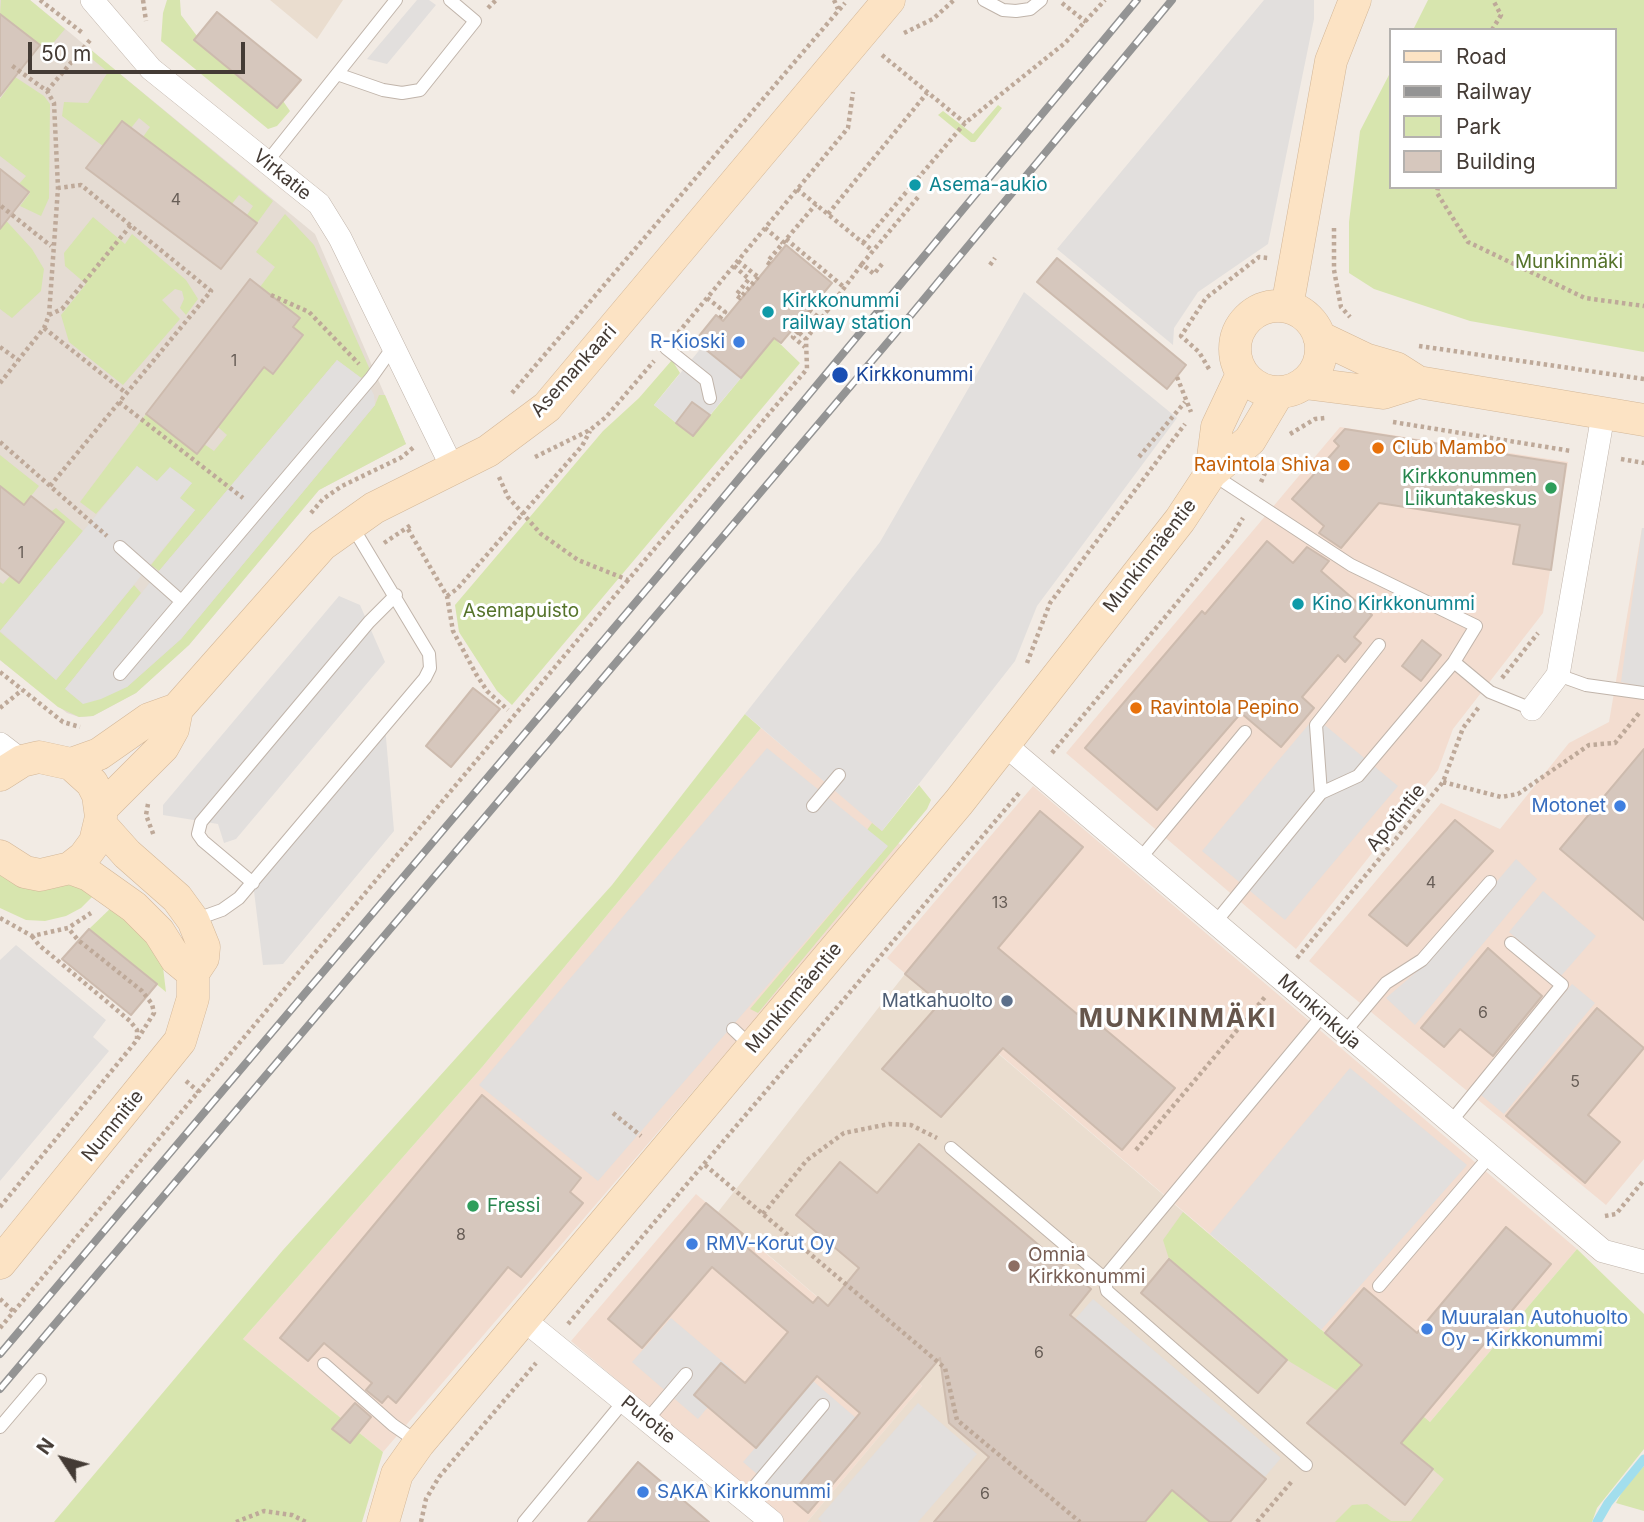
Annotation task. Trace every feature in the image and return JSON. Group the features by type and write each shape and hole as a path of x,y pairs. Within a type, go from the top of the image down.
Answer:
{"street":[{"name":"Virkatie","path":"92,0 151,69 319,204 340,238 453,468"},
{"name":"Asemankaari","path":"70,868 84,857 95,842 101,817 163,747 173,729 177,709 296,571 350,523 488,451 547,407 889,0"},
{"path":"1287,307 1331,61 1355,0"},
{"path":"1291,388 1319,362 1320,337 1313,323 1301,313 1287,307 1266,308 1247,318 1236,337 1235,350 1242,374 1258,388 1383,393 1418,382"},
{"path":"1320,337 1365,359 1396,368 1418,382 1644,420"},
{"name":"Munkinmäentie","path":"1211,473 1217,427 1242,374"},
{"name":"Munkinmäentie","path":"383,1522 397,1474 419,1443 523,1319 743,1038 1004,744 1181,520 1211,473 1250,440 1291,388"},
{"path":"1532,709 1558,675 1604,415"},
{"name":"Asemankaari","path":"71,764 99,754 149,719 177,709"},
{"name":"Munkinkuja","path":"1004,744 1602,1251 1644,1262"},
{"path":"7,760 38,757 71,764"},
{"name":"Nummitie","path":"0,1264 180,1041 193,998 193,973 203,958 204,947 193,920 177,898 127,854 101,817 92,783 71,764"},
{"path":"0,856 12,866 33,873 55,873 70,868 89,874 134,906 153,925 176,960 193,973"},
{"name":"Purotie","path":"523,1319 772,1522"}],"lane":[{"path":"267,162 396,0"},
{"path":"337,74 383,90 402,93 420,90 475,21 450,0"},
{"path":"984,0 1003,10 1016,12 1030,9 1041,0"},
{"path":"120,674 371,378 393,347"},
{"path":"666,348 706,380 710,398"},
{"path":"1211,473 1351,565 1476,626 1454,662 1358,776 1321,793 1214,924"},
{"path":"193,920 222,910 253,883 425,678 430,668 429,654 396,595 350,523"},
{"path":"120,547 181,601"},
{"path":"253,883 203,841 198,834 201,822 369,622 396,595"},
{"path":"1321,793 1316,725 1379,645"},
{"path":"1454,662 1490,692 1532,709"},
{"path":"1558,675 1586,685 1644,693"},
{"path":"1139,860 1245,732"},
{"path":"813,806 839,775"},
{"path":"1344,1033 1386,983 1422,960 1490,882"},
{"path":"1449,1124 1562,985 1511,943"},
{"path":"1104,1279 1322,1016"},
{"path":"951,1149 1104,1279 1107,1292 1306,1465"},
{"path":"1379,1286 1489,1157"},
{"path":"324,1364 393,1425 419,1443"},
{"path":"647,1420 686,1374"},
{"path":"0,1427 40,1380"},
{"path":"524,1522 624,1401"},
{"path":"744,1499 823,1405"}],"path":[{"path":"40,0 102,48"},
{"path":"834,0 838,8"},
{"path":"504,401 838,8 848,0"},
{"path":"896,38 933,19 954,0"},
{"path":"863,243 965,123 1065,43 1105,0"},
{"path":"1493,0 1501,15 1493,28"},
{"path":"1062,4 1086,23"},
{"path":"47,90 91,39"},
{"path":"875,63 888,46"},
{"path":"881,54 965,123"},
{"path":"0,383 44,328 49,315 58,188 56,115 47,90 11,65"},
{"path":"531,459 590,430 607,417 848,128 854,89"},
{"path":"828,215 927,93"},
{"path":"50,486 211,291 81,185 58,188"},
{"path":"797,189 873,251"},
{"path":"1438,189 1437,193 1468,242 1585,298 1644,306"},
{"path":"0,1328 807,369 806,339 829,312 862,264 919,196"},
{"path":"770,264 767,262 816,204"},
{"path":"1,206 52,246"},
{"path":"1334,217 1334,270 1341,307 1367,336 1365,359"},
{"path":"49,315 62,309 131,226"},
{"path":"765,228 845,288"},
{"path":"1209,374 1209,366 1199,352 1181,336 1206,298 1259,257 1334,270"},
{"path":"990,265 995,258"},
{"path":"733,266 749,279 736,295 740,298 758,277 738,261"},
{"path":"862,264 874,274 882,264"},
{"path":"271,295 309,312 371,378"},
{"path":"707,298 725,312 720,318"},
{"path":"816,301 829,312"},
{"path":"809,310 822,320"},
{"path":"44,328 126,393"},
{"path":"806,339 796,330 793,337 806,348"},
{"path":"1410,345 1644,379"},
{"path":"0,347 18,360"},
{"path":"1177,377 1192,415 1199,419"},
{"path":"1139,457 1186,401"},
{"path":"119,402 258,510"},
{"path":"1044,618 1050,603 1197,408"},
{"path":"1284,441 1292,432 1315,419 1337,418"},
{"path":"1386,421 1644,463"},
{"path":"447,596 457,589 582,446 590,430"},
{"path":"306,519 323,499 342,486 402,457 413,447 408,436"},
{"path":"0,442 120,547"},
{"path":"1568,451 1570,463"},
{"path":"421,1522 426,1499 439,1477 1037,772 1230,539 1270,463"},
{"path":"509,470 498,475 508,496 522,515 558,548 628,580"},
{"path":"408,529 447,596 453,631 487,691 508,710"},
{"name":"Apotintie","path":"1136,1150 1443,782 1463,728 1542,625"},
{"path":"0,672 63,722 77,727 87,725"},
{"path":"0,708 22,690"},
{"path":"1443,782 1501,797 1518,794 1589,745 1615,743 1644,707"},
{"path":"151,845 156,840 146,815 152,793"},
{"path":"32,936 68,928 95,911"},
{"path":"0,918 32,936 39,945 130,1021 137,1030 138,1040"},
{"path":"0,1207 138,1040 154,1013 152,1004 142,991 78,940 68,928"},
{"path":"179,1075 199,1092"},
{"path":"763,1214 807,1160 844,1133 889,1124 911,1125 929,1131 951,1149"},
{"path":"705,1164 945,1368 957,1420 1080,1522"},
{"path":"0,1299 14,1312"},
{"path":"1257,1522 1306,1465"},
{"path":"236,1522 264,1511 292,1515 306,1522"}],"shaded area":[{"path":"0,0 30,0 315,234 406,444 319,490 189,645 136,693 93,716 79,717 67,713 0,660"},
{"path":"270,0 343,0 317,39"},
{"path":"417,0 429,0 436,5 387,64 367,59"},
{"path":"1264,0 1314,0 1314,19 1268,244 1198,292 1174,328 1173,345 1057,249"},
{"path":"1024,292 1177,418 1037,606 1015,661 882,831 745,714 880,542"},
{"path":"702,347 741,378 710,415 692,402 676,423 654,405"},
{"path":"337,360 368,383 375,405 181,639 127,687 83,704 65,689 159,571"},
{"path":"1340,427 1568,462 1543,613 1453,729 1438,770 1296,949 1066,753"},
{"path":"137,466 157,481 170,467 192,483 180,498 195,510 56,680 0,631"},
{"path":"1642,528 1644,1159 1606,1205 1309,961 1441,803 1500,829 1569,743 1609,722"},
{"path":"1644,528 1644,687 1621,682"},
{"path":"339,596 360,605 385,662 236,839 224,843 218,824 163,815 163,805"},
{"path":"1315,717 1398,786 1285,920 1202,851"},
{"path":"385,726 394,831 283,964 263,965 253,883"},
{"path":"761,728 903,847 383,1452 243,1339 483,1066"},
{"path":"767,748 888,846 598,1181 479,1085"},
{"path":"1033,786 1577,1249 1430,1422 887,958"},
{"path":"1516,859 1537,879 1415,1025 1386,998 1428,962"},
{"path":"1543,891 1596,936 1561,976 1509,932"},
{"path":"16,945 106,1020 93,1037 109,1051 0,1181 0,960"},
{"name":"Omnia Kirkkonummi","path":"905,974 1490,1474 1449,1522 807,1522 922,1386 718,1212"},
{"path":"1572,984 1595,1003 1504,1114 1481,1095"},
{"path":"1350,1068 1467,1165 1321,1330 1210,1234"},
{"path":"696,1194 922,1386 807,1522 784,1522 571,1341"},
{"path":"1093,1299 1281,1458 1264,1478 1075,1319"},
{"path":"671,1318 736,1373 698,1419 632,1362"},
{"path":"813,1381 856,1418 786,1499 743,1462"},
{"path":"918,1403 977,1454 918,1522 822,1522 818,1519"}],"green space":[{"path":"1,0 30,0 65,29 49,48 41,45 33,54 23,47 30,37 0,14"},
{"path":"167,0 180,0 181,15 197,36 194,40 277,108 283,101 290,111 277,126 268,129 161,41"},
{"name":"Munkinmäki","path":"1428,0 1644,0 1644,352 1470,321 1374,289 1349,273 1349,222 1360,131 1388,77 1388,189 1616,189 1616,28 1414,28"},
{"path":"90,49 273,201 257,223 247,215 253,206 239,195 231,205 143,137 150,127 139,118 131,128 122,121 103,146 62,116 64,102 88,103 108,72 86,54"},
{"path":"6,71 44,96 50,104 49,198 41,216 20,206 30,193 19,184 26,176 0,156 0,99 10,85 1,78"},
{"path":"998,105 1002,108 975,142 971,142 938,115 943,111 973,134"},
{"path":"0,214 32,249 44,269 41,291 12,318 0,309 0,229 3,225"},
{"path":"285,214 314,245 371,372 361,378 337,360 159,571 151,565 195,510 179,498 192,483 157,482 137,466 96,514 80,502 146,414 196,453 204,444 214,451 227,435 218,427 264,367 274,374 303,335 293,327 299,317 260,287 275,267 256,252"},
{"path":"93,217 125,244 132,234 186,280 198,299 186,315 180,308 184,299 182,291 175,289 162,300 180,319 123,385 69,342 61,315 86,284 65,266 64,253"},
{"name":"Asemapuisto","path":"774,338 800,363 512,705 497,691 459,632 455,605 603,431 639,398 672,360 680,373 654,405 693,436"},
{"path":"379,395 385,395 406,444 319,490 189,645 136,693 93,716 79,717 58,707 0,660 0,632 56,680 134,585 141,593 65,689 127,687 181,639 375,405"},
{"path":"0,455 39,486 24,505 0,486"},
{"path":"46,507 52,511 56,508 83,531 0,631 0,582 3,584 10,576 19,583 59,531 40,515"},
{"path":"745,714 761,728 483,1066 243,1339 383,1452 362,1522 54,1522 283,1250 612,885"},
{"path":"919,785 931,800 927,809 758,1013 750,1009 887,847 867,830 872,823 882,831"},
{"path":"0,874 81,887 95,894 81,908 66,916 45,921 26,920 0,908"},
{"path":"114,905 136,921 162,959 166,992 89,929"},
{"path":"1183,1212 1430,1422 1577,1249 1644,1314 1644,1449 1597,1508 1592,1522 1335,1522 1352,1505 1367,1504 1391,1521 1411,1521 1444,1479 1338,1391 1287,1360 1169,1259 1163,1240"},
{"path":"1644,1466 1644,1511 1616,1503 1624,1488"},
{"path":"1172,1490 1210,1522 1145,1522"}],"building":[{"path":"217,12 301,80 277,108 194,40"},
{"path":"0,14 40,45 0,96"},
{"path":"122,121 257,223 221,269 86,168"},
{"path":"0,169 29,192 0,229"},
{"name":"Kirkkonummi railway station","path":"786,245 832,283 781,343 774,338 741,378 695,341 716,315 723,321"},
{"path":"1057,258 1186,365 1167,389 1037,282"},
{"path":"250,279 300,318 293,327 303,335 273,374 264,367 197,454 146,414"},
{"path":"692,402 710,415 693,436 676,423"},
{"path":"1345,429 1566,464 1551,570 1513,564 1520,525 1379,503 1341,548 1319,533 1324,526 1292,499 1339,446 1334,441"},
{"path":"0,486 24,505 31,496 64,522 19,583 0,568"},
{"path":"1267,541 1293,563 1307,547 1329,561 1321,571 1372,615 1354,637 1361,643 1345,662 1338,655 1302,697 1314,708 1281,747 1241,713 1157,810 1085,748 1202,611 1205,614"},
{"path":"1422,640 1441,655 1421,681 1402,666"},
{"path":"473,688 500,709 451,767 426,746"},
{"name":"Motonet","path":"1644,749 1644,920 1560,849"},
{"path":"1040,811 1083,847 998,948 1077,1014 1081,1009 1175,1088 1122,1150 1003,1048 941,1117 882,1069 940,1003 905,974"},
{"path":"1455,820 1493,851 1407,946 1369,915"},
{"path":"89,929 157,984 131,1015 62,959"},
{"path":"1488,948 1542,996 1493,1056 1460,1029 1444,1047 1421,1028"},
{"path":"1597,1008 1644,1048 1588,1115 1620,1142 1585,1183 1506,1116"},
{"path":"482,1095 581,1178 570,1192 583,1203 521,1277 508,1267 396,1403 388,1396 382,1403 366,1390 372,1383 324,1343 308,1361 280,1338"},
{"path":"919,1144 1091,1289 1070,1315 1266,1479 1230,1522 1210,1522 1172,1490 1145,1522 934,1522 989,1457 949,1423 940,1358 808,1513 789,1497 860,1413 817,1376 756,1448 694,1395 721,1363 745,1383 788,1332 712,1267 642,1348 608,1319 706,1203 743,1234 738,1240 813,1303 818,1297 828,1306 859,1268 796,1215 840,1162 877,1193"},
{"path":"1506,1227 1551,1264 1401,1443 1433,1469 1405,1505 1307,1423 1362,1365 1325,1333 1364,1288 1417,1333"},
{"path":"1169,1259 1287,1360 1258,1393 1141,1293"},
{"path":"355,1403 371,1417 350,1443 332,1429"},
{"name":"SAKA Kirkkonummi","path":"638,1462 709,1522 588,1522"}],"waterway":[{"path":"1597,1522 1608,1503 1644,1459"}],"railway":[{"path":"0,1354 663,570 1137,0"},
{"path":"0,1389 910,316 1172,0"}],"place":[{"name":"Asema-aukio","path":"915,185"},
{"name":"Kirkkonummi railway station","path":"768,312"},
{"name":"R-Kioski","path":"739,342"},
{"name":"Kirkkonummi","path":"840,375"},
{"name":"Club Mambo","path":"1378,448"},
{"name":"Ravintola Shiva","path":"1344,465"},
{"name":"Kirkkonummen Liikuntakeskus","path":"1551,488"},
{"name":"Kino Kirkkonummi","path":"1298,604"},
{"name":"Ravintola Pepino","path":"1136,708"},
{"name":"Motonet","path":"1620,806"},
{"name":"Matkahuolto","path":"1007,1001"},
{"name":"Fressi","path":"473,1206"},
{"name":"RMV-Korut Oy","path":"692,1244"},
{"name":"Omnia Kirkkonummi","path":"1014,1266"},
{"name":"Muuralan Autohuolto Oy - Kirkkonummi","path":"1427,1329"},
{"name":"SAKA Kirkkonummi","path":"643,1492"}],"district":[{"name":"MUNKINMÄKI","path":"1178,1019"}]}
